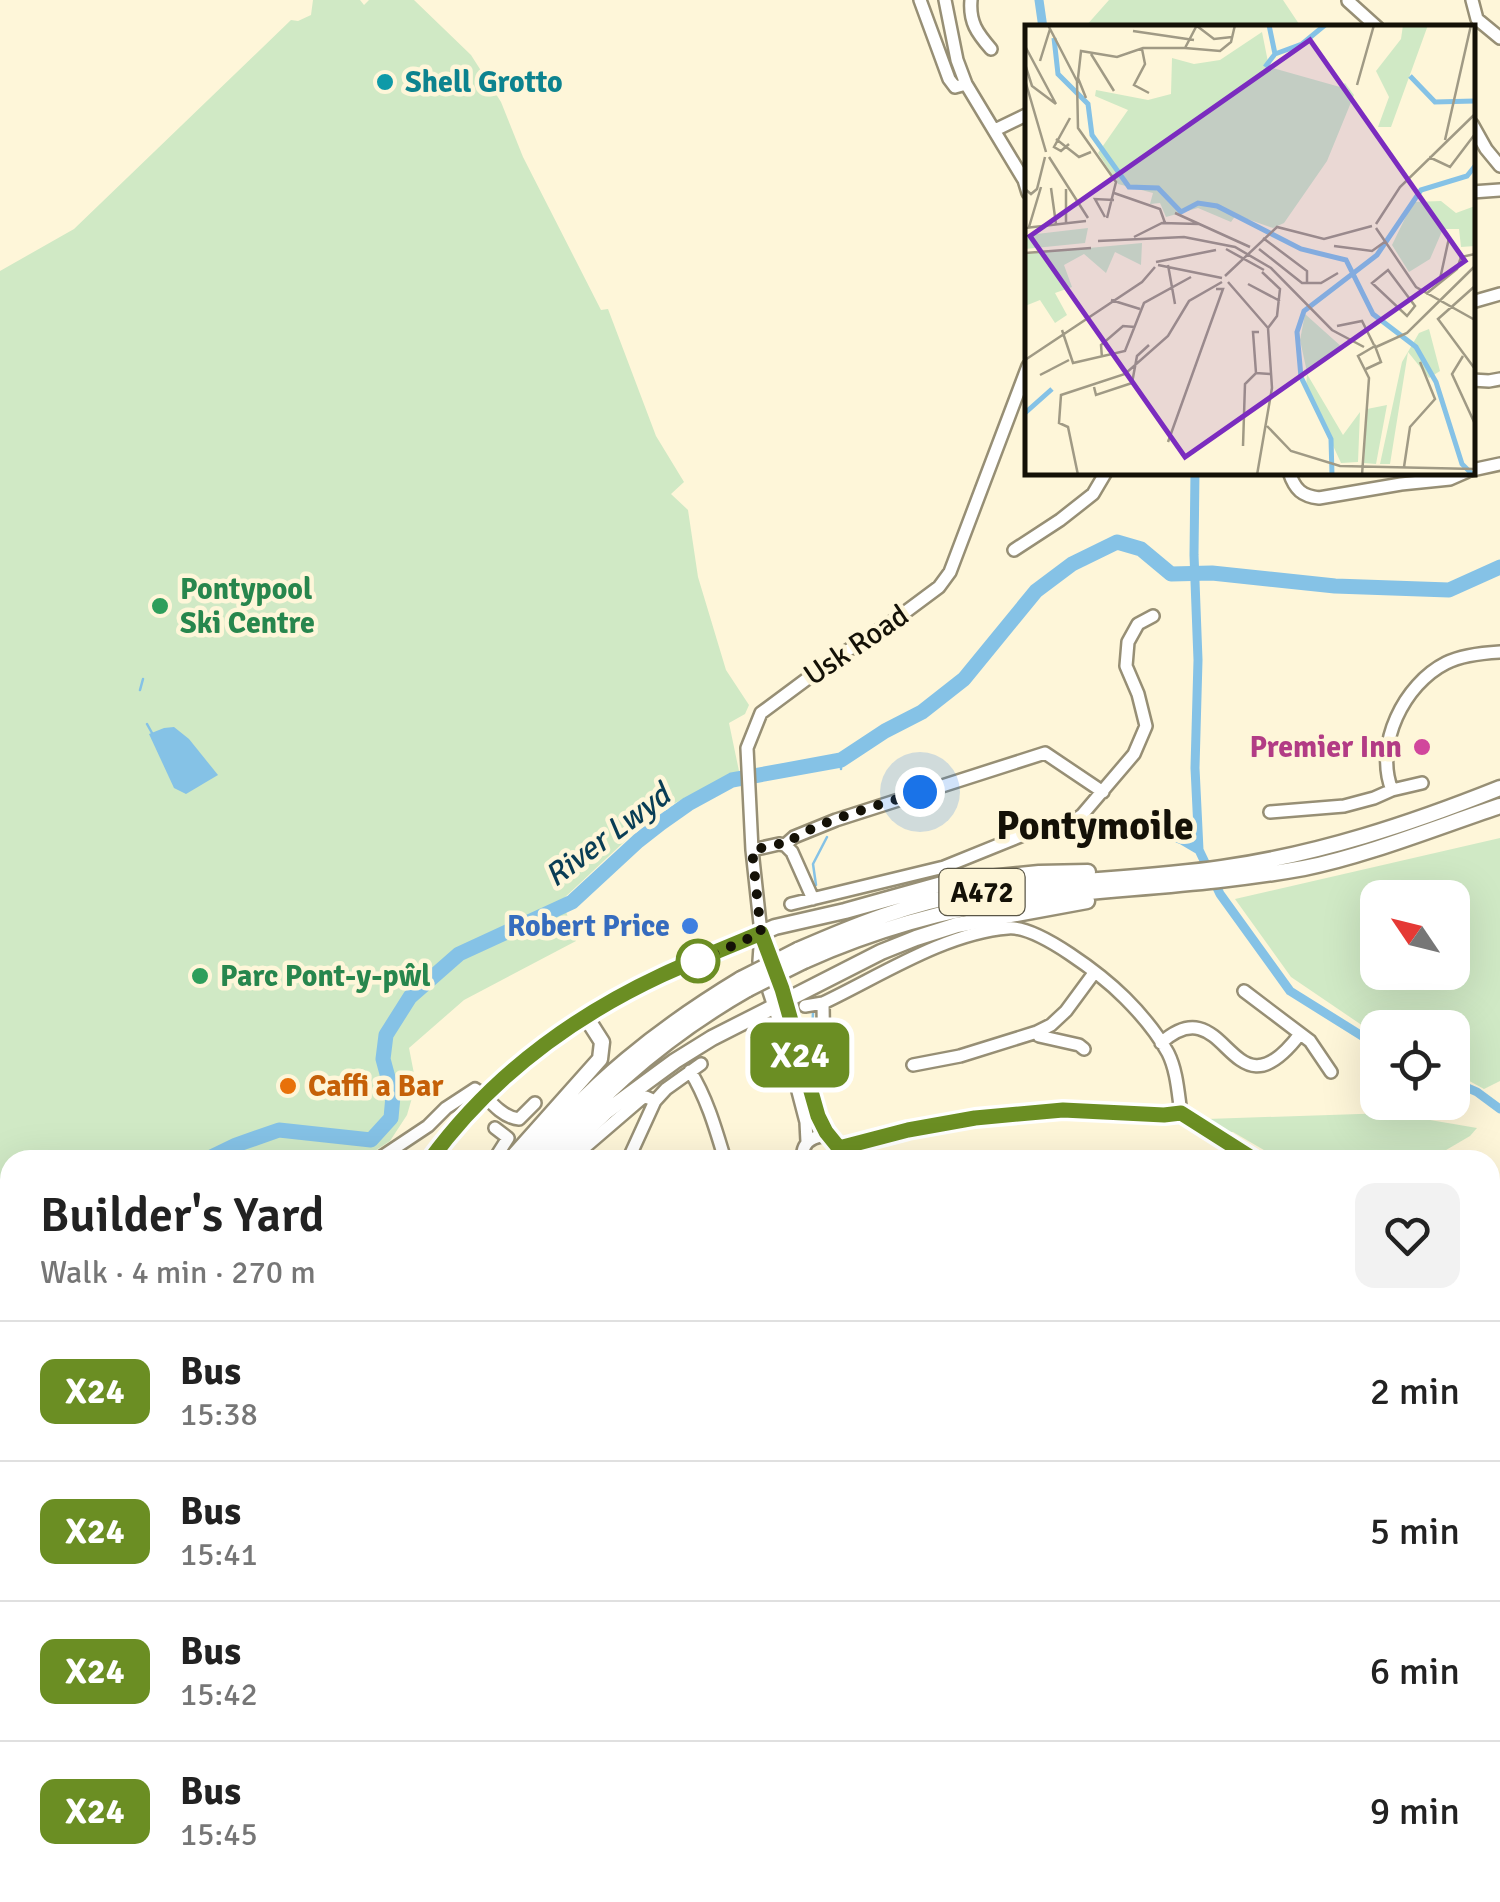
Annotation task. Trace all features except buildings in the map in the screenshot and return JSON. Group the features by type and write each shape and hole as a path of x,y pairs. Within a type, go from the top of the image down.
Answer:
{"main road":[{"name":"A472","path":"1225,873 1357,839 1500,788"},
{"name":"A472","path":"801,955 918,919 1035,897 1320,864 1500,806"},
{"path":"761,933 775,926 949,882 1039,873 1095,872 1130,877"},
{"name":"A472","path":"537,1150 584,1097 639,1047 690,1011 874,920 968,893 1130,877 1176,879"},
{"path":"566,1150 607,1111 674,1061 882,952 944,929 1176,879"},
{"name":"A472","path":"553,1150 602,1095 745,984"},
{"path":"519,1150 600,1059 602,1042 586,1017"}],"street":[{"path":"920,0 949,79 956,87 966,84"},
{"path":"945,0 966,84 1025,183"},
{"path":"970,0 974,30 992,48"},
{"path":"1472,0 1477,19 1500,38"},
{"path":"1348,1 1375,25"},
{"path":"995,130 1025,115"},
{"path":"1475,129 1500,166"},
{"path":"1475,192 1500,190"},
{"path":"1475,301 1500,294"},
{"name":"Usk Road","path":"780,1005 761,933 747,748 762,713 896,619 938,587 950,572 1025,374"},
{"path":"1475,380 1500,379"},
{"path":"1475,470 1500,464"},
{"path":"1014,550 1093,494 1104,475"},
{"path":"1290,475 1298,491 1320,498 1460,475"},
{"path":"1374,475 1376,489"},
{"path":"791,904 944,867 1023,835 1068,825 1082,816 1134,754 1146,726 1126,666 1128,642 1138,624 1153,616"},
{"path":"1392,790 1387,779 1389,738 1408,698 1448,662 1500,652"},
{"path":"785,845 794,837 836,820 1045,753 1103,792"},
{"path":"1270,812 1344,806 1422,783"},
{"path":"752,850 785,845 813,898"},
{"path":"805,1006 823,1002 929,950 976,934 1014,927 1036,933 1124,997 1162,1043 1171,1061 1181,1113"},
{"path":"438,1150 484,1095 526,1058 586,1017 658,978 761,933"},
{"path":"914,1065 960,1056 1051,1025 1094,972"},
{"path":"1244,991 1310,1041 1331,1072"},
{"path":"822,1067 823,1002"},
{"path":"1251,1014 1260,1003"},
{"path":"780,1005 806,1122 807,1142 803,1150"},
{"path":"780,1005 818,1116 837,1149"},
{"path":"1162,1043 1181,1030 1204,1029 1218,1038 1237,1060 1260,1066 1282,1055 1300,1034"},
{"path":"1037,1032 1039,1036 1084,1049"},
{"path":"1321,1056 1333,1048"},
{"path":"632,1150 654,1101 696,1067 698,1084 722,1150"},
{"path":"391,1150 474,1089 512,1119 519,1119 535,1103"},
{"path":"582,1150 641,1099 654,1101"},
{"path":"837,1149 975,1118 1063,1110 1181,1113 1239,1150"},
{"path":"495,1128 508,1138 500,1150"},
{"path":"807,1142 821,1136 837,1149"}],"green space":[{"path":"313,0 360,0 364,5 369,0 414,0 471,55 501,102 523,157 601,310 608,309 656,436 684,482 671,494 688,510 698,577 726,670 749,705 745,714 729,723 739,771 655,813 562,900 576,941 464,1000 409,1048 416,1084 407,1115 390,1141 376,1150 0,1150 0,271 74,229 291,20 311,15"},
{"path":"1109,0 1283,0 1300,25 1087,25"},
{"path":"1500,838 1500,1081 1484,1089 1470,1081 1470,1010 1360,1010 1360,1024 1291,977 1235,899"},
{"path":"1360,1114 1360,1120 1430,1120 1477,1128 1446,1150 1264,1150 1233,1132 1223,1132 1207,1119"}],"water":[{"path":"174,727 218,775 186,794 174,788 149,734"}],"waterway":[{"path":"1039,0 1043,25"},
{"path":"1195,475 1198,660 1195,768 1199,850 1220,894 1290,991 1360,1035"},
{"name":"River Lwyd","path":"226,1150 279,1130 371,1140 391,1118 393,1096 383,1059 386,1035 410,997 459,954 572,902 661,823 732,780 841,760 922,712 964,679 1036,591 1072,564 1117,542 1141,549 1171,574 1212,573 1335,586 1449,590 1500,567"},
{"path":"140,690 143,679"},
{"path":"147,724 152,733"},
{"path":"841,760 841,769"},
{"path":"1157,830 1199,850"},
{"path":"816,885 813,864 827,837"},
{"path":"811,1049 813,1013"},
{"path":"1470,1089 1500,1109"}],"bus line":[{"name":"X24","path":"438,1150 457,1124 508,1073 586,1017 658,978 761,933 782,989 818,1116 839,1148 975,1118 1063,1110 1181,1113 1239,1150"}],"place":[{"name":"Shell Grotto","path":"385,82"},
{"name":"Pontypool Ski Centre","path":"160,606"},
{"name":"Premier Inn","path":"1422,747"},
{"name":"Robert Price","path":"690,926"},
{"name":"Parc Pont-y-pŵl","path":"200,976"},
{"name":"Caffi a Bar","path":"288,1086"}],"district":[{"name":"Pontymoile","path":"1095,825"}],"route":[{"path":"698,961 761,933 752,850 785,845 794,837 836,820 920,792"}]}
